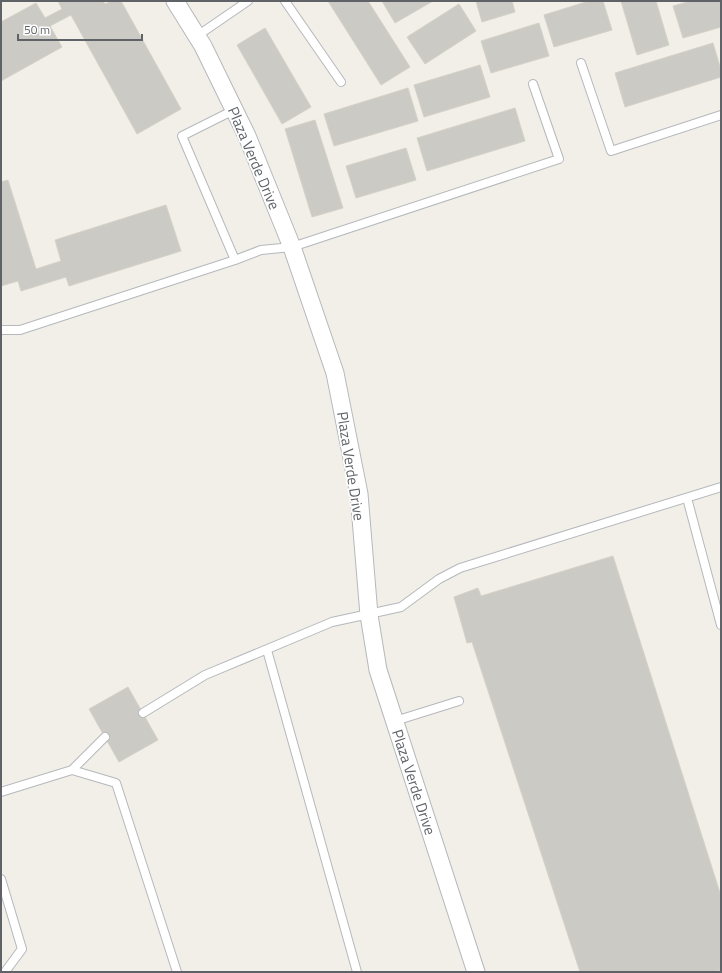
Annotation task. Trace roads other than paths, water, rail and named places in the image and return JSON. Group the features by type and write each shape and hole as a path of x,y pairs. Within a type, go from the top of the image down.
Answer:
{"street":[{"name":"Plaza Verde Drive","path":"175,1 197,36 247,136 292,247 335,373 359,494 369,615 378,670 476,972"}],"lane":[{"path":"197,36 248,1"},
{"path":"285,1 341,82"},
{"path":"582,63 611,151 721,115"},
{"path":"1,330 20,330 235,260 261,250 292,247 559,159 533,84"},
{"path":"234,110 182,136 235,260"},
{"path":"143,713 205,675 332,622 401,607 439,579 460,568 721,487"},
{"path":"687,498 721,625"},
{"path":"267,650 358,972"},
{"path":"395,721 459,701"},
{"path":"1,792 72,770 104,737"},
{"path":"72,770 116,784 177,972"},
{"path":"1,879 22,949 5,972"}]}
